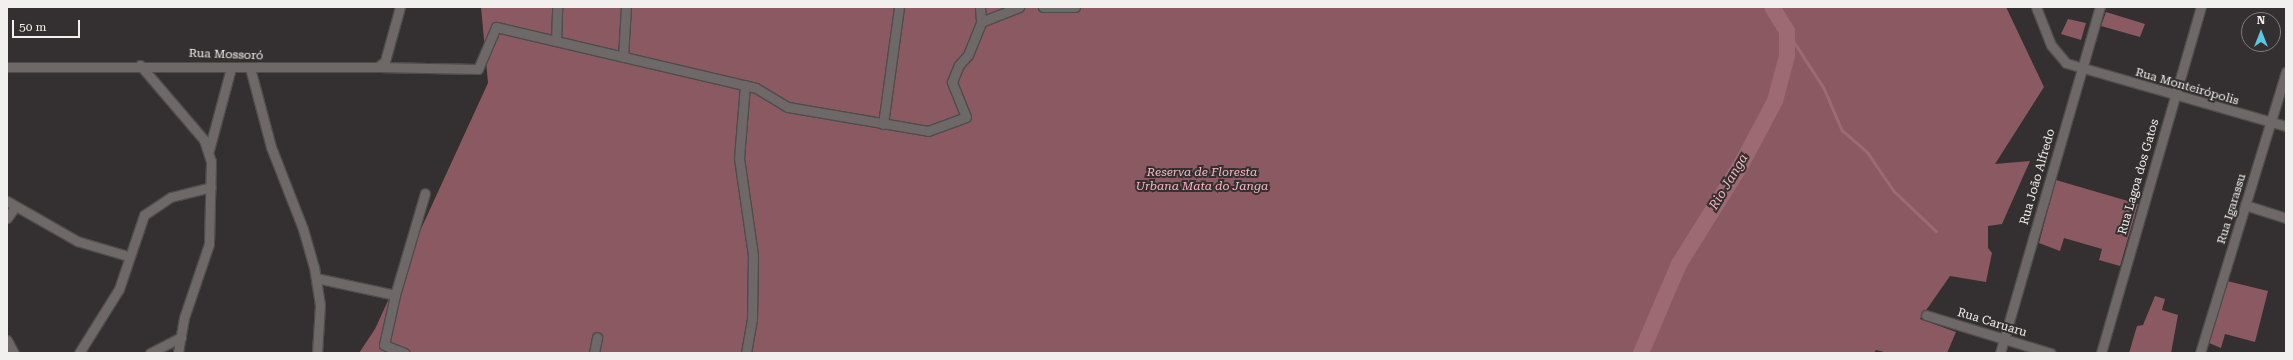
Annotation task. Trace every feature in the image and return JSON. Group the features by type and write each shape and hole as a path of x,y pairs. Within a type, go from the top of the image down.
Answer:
{"street":[{"path":"378,67 385,61 400,7"},
{"path":"557,7 556,41 745,85 788,107 928,132 966,117 952,82 959,64 968,55 981,22 980,7"},
{"path":"623,57 626,7"},
{"path":"883,124 900,7"},
{"path":"981,22 1019,7"},
{"path":"1043,7 1075,7"},
{"name":"Rua Monteirópolis","path":"2036,7 2057,55 2082,70 2286,126"},
{"name":"Rua João Alfredo","path":"2000,353 2100,7"},
{"name":"Rua Lagoa dos Gatos","path":"2101,353 2174,96 2201,7"},
{"name":"Rua Mossoró","path":"7,67 140,65 231,68 378,67 478,69 496,27 556,41"},
{"path":"140,65 209,150"},
{"path":"178,353 181,337 209,244 211,187 209,150 231,68"},
{"path":"250,68 271,147 303,229 316,278 321,330 317,353"},
{"name":"Rua Igarassu","path":"2200,353 2286,72"},
{"path":"745,85 740,158 753,255 752,319 746,353"},
{"path":"79,353 119,289 128,256 144,215 171,197 211,187"},
{"path":"405,353 384,345 395,295 425,193"},
{"path":"7,201 15,207 77,241 128,256"},
{"path":"2246,205 2286,218"},
{"path":"7,218 15,207"},
{"path":"316,278 395,295"},
{"name":"Rua Caruaru","path":"1926,315 2050,353"},
{"path":"150,353 181,337"},
{"path":"594,353 597,337"},
{"path":"7,340 14,353"}],"green space":[{"name":"Reserva de Floresta Urbana Mata do Janga","path":"481,7 2006,7 2044,87 1995,164 2030,161 2002,224 1988,226 1988,248 1992,253 1986,282 1950,276 1920,319 1956,332 1947,353 1888,353 1876,350 1874,353 359,353 375,329 488,83"},
{"path":"2106,12 2145,24 2140,37 2101,26"},
{"path":"2068,19 2086,23 2081,40 2061,34"},
{"path":"2056,180 2138,204 2120,266 2099,260 2102,249 2064,238 2060,251 2039,243"},
{"path":"2227,281 2268,291 2255,342 2225,334 2221,348 2209,343"},
{"path":"2155,296 2165,299 2162,310 2178,315 2171,353 2129,353 2137,326 2143,325"}],"waterway":[{"name":"Rio Janga","path":"1641,353 1679,264 1742,163 1775,101 1787,56 1787,31 1772,7"},
{"path":"1787,31 1824,88 1842,130 1868,153 1894,191 1936,231"}]}
